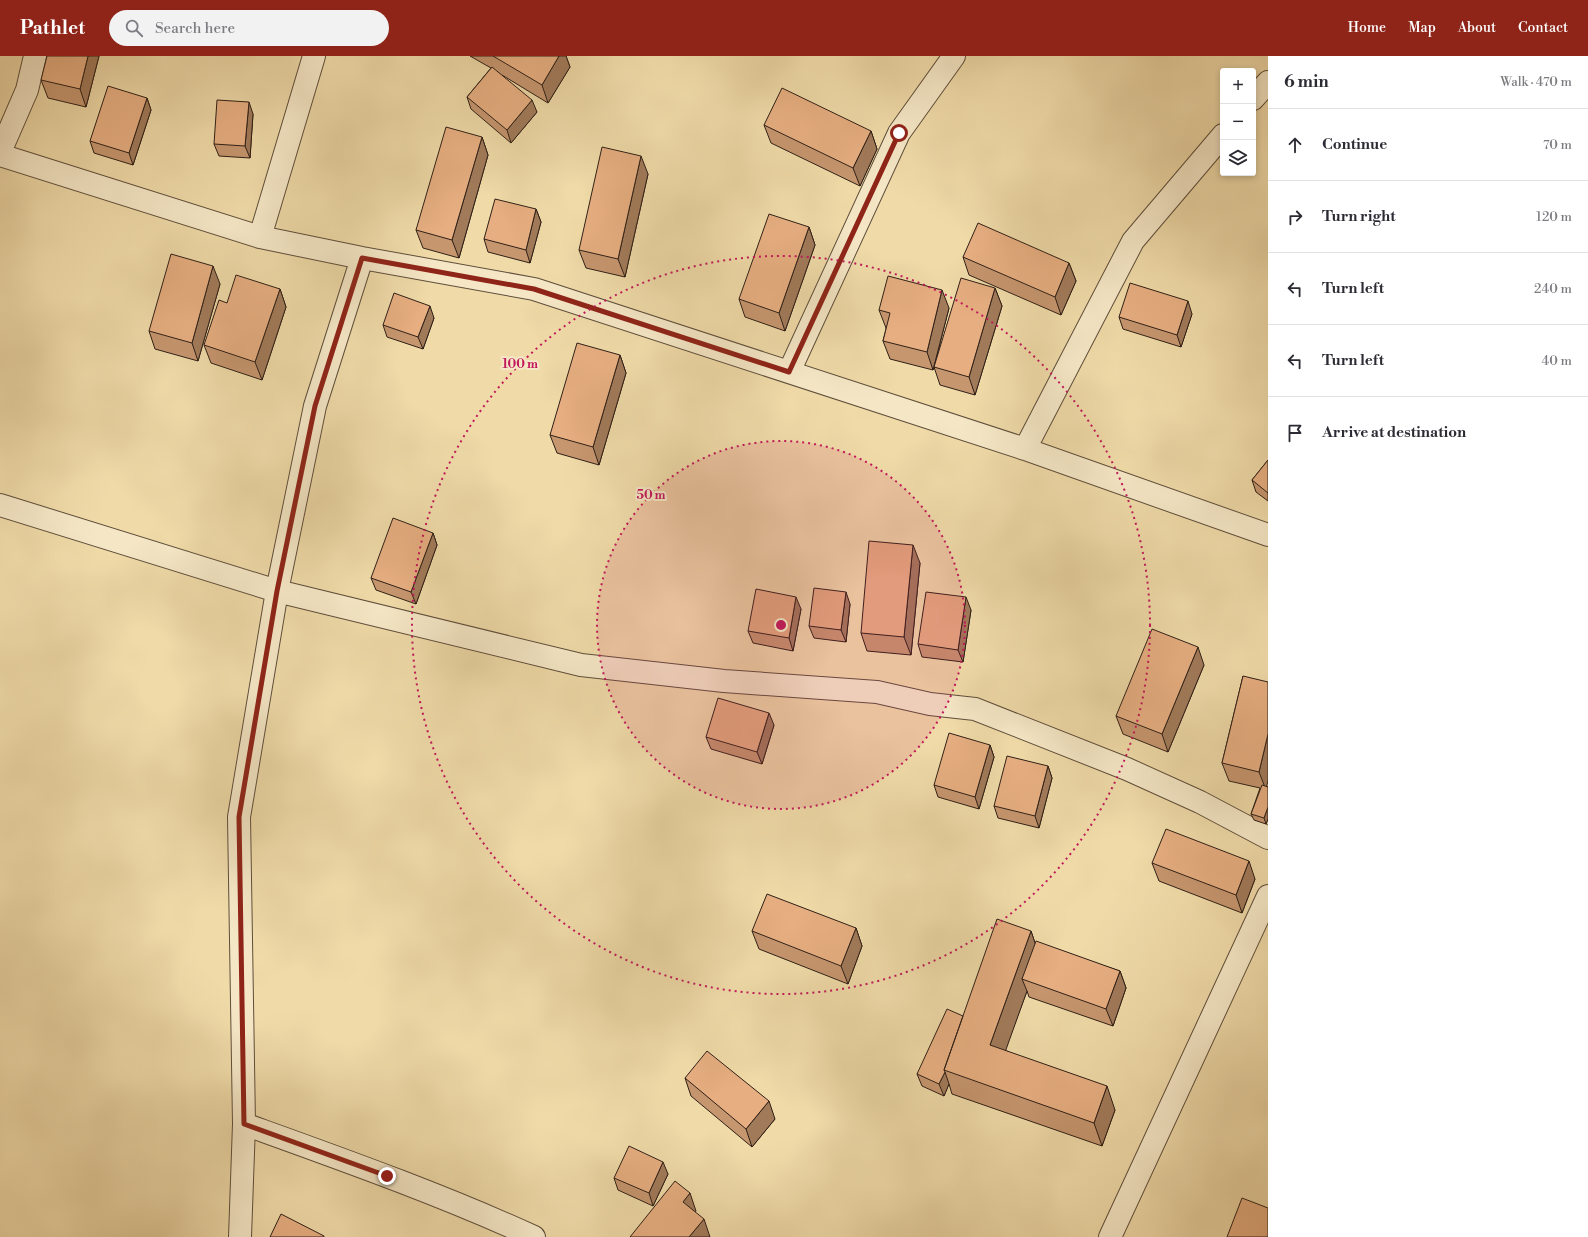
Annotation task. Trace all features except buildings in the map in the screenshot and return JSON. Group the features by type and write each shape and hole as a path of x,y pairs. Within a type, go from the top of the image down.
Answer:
{"street":[{"path":"0,152 28,90 35,56"},
{"path":"260,237 314,56"},
{"path":"789,372 899,133 954,56"},
{"path":"1256,96 1268,82"},
{"path":"1025,449 1133,241 1220,138"},
{"path":"0,155 260,237 362,258 534,289 1025,449 1268,535"},
{"path":"240,1237 244,1124 239,817 277,591 315,406 362,258"},
{"path":"0,505 277,591 581,665 724,681 877,692 930,704 975,709 1127,769 1200,802 1268,838"},
{"path":"1110,1237 1268,896"},
{"path":"244,1124 387,1176 499,1221 534,1237"}],"route":[{"path":"387,1176 244,1124 239,817 277,591 315,406 362,258 534,289 789,372 899,133"}]}
